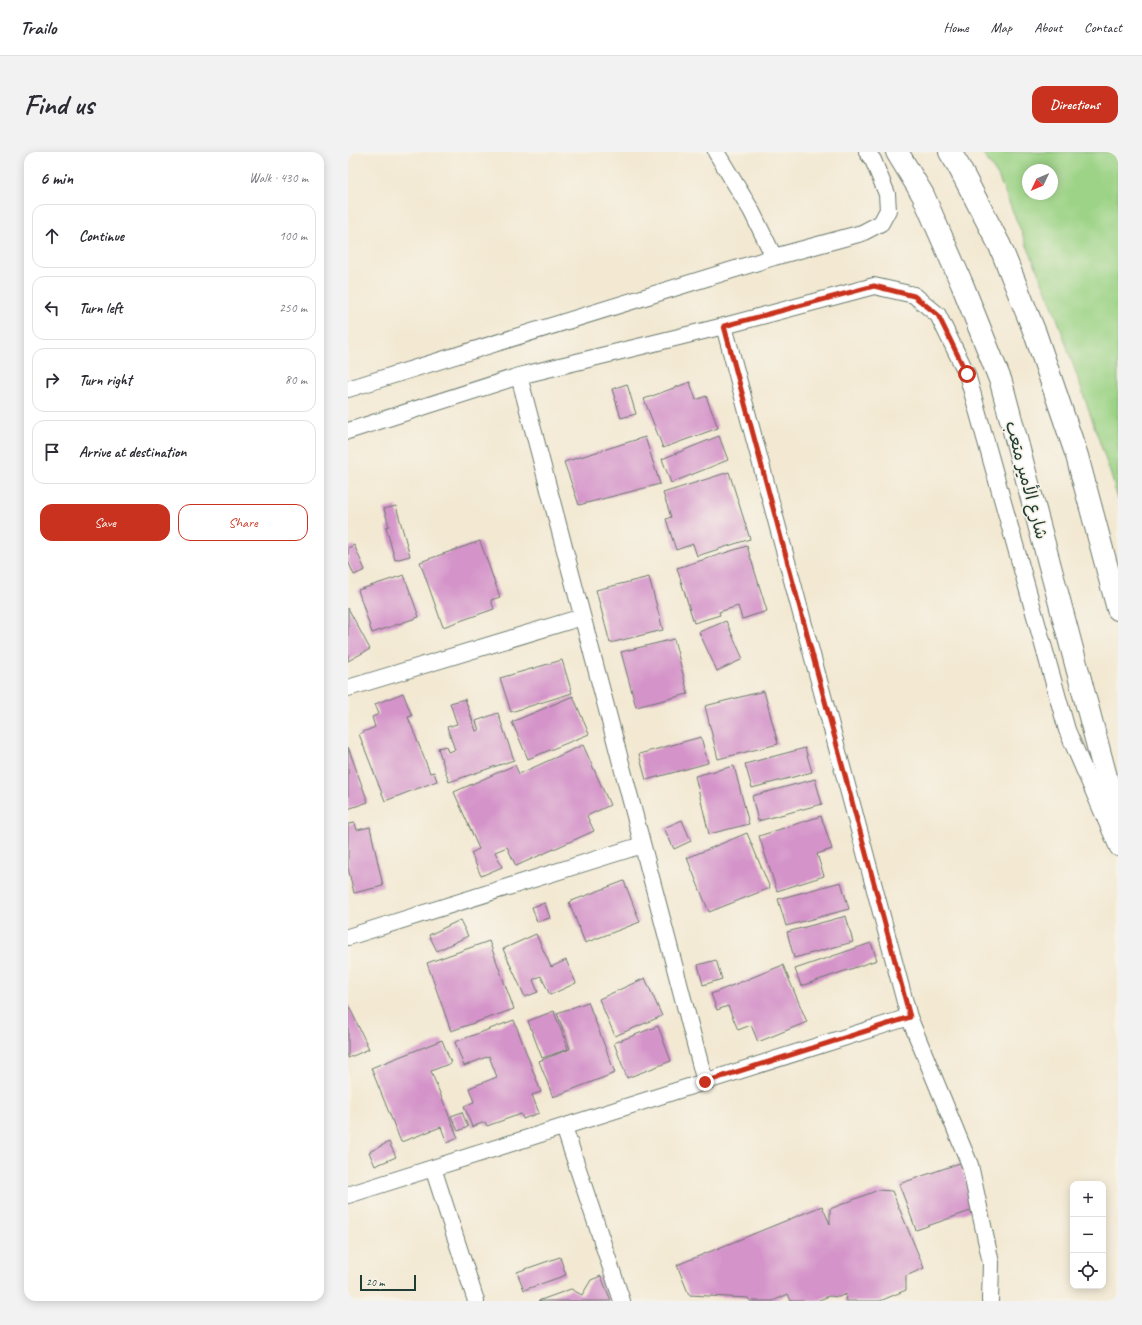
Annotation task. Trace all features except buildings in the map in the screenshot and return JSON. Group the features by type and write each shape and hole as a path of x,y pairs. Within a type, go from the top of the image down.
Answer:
{"main road":[{"name":"شارع الأمير متعب","path":"897,152 926,202 962,284 1001,382 1118,822"},
{"path":"950,152 1000,246 1035,333 1077,456 1118,609"}],"street":[{"path":"716,152 751,210 774,257"},
{"path":"348,388 774,257 862,233 881,223 888,210 887,194 873,160 867,152"},
{"path":"348,431 519,376 724,326 874,286 914,296 938,315 967,374 1067,730 1118,848"},
{"path":"724,326 910,1017 970,1165 991,1263 990,1301"},
{"path":"519,376 705,1082"},
{"path":"348,688 582,617"},
{"path":"348,937 642,845"},
{"path":"348,1195 910,1017"},
{"path":"564,1127 622,1301"},
{"path":"432,1168 476,1301"}],"green space":[{"path":"982,152 1118,152 1118,500 1111,475 1056,315 998,176"}],"route":[{"path":"705,1082 910,1017 724,326 874,286 914,296 938,315 967,374"}]}
